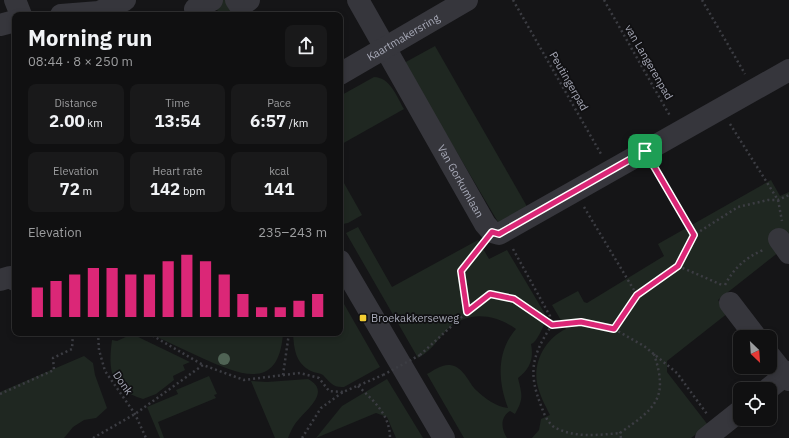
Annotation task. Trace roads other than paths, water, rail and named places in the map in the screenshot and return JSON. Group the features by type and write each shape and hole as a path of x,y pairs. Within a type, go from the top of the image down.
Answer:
{"street":[{"path":"14,0 20,12"},
{"path":"99,12 125,0"},
{"path":"236,0 240,6 250,0"},
{"name":"Van Gorkumlaan","path":"358,0 485,224 498,232 611,171 789,70"},
{"name":"Kaartmakersring","path":"343,72 467,0"},
{"path":"0,25 12,22"},
{"path":"343,266 444,438"},
{"path":"0,280 10,277 12,278"},
{"path":"727,295 751,330"},
{"path":"777,364 788,376 777,383"},
{"path":"716,435 733,418"}],"place":[{"name":"Broekakkerseweg","path":"363,318"}]}
